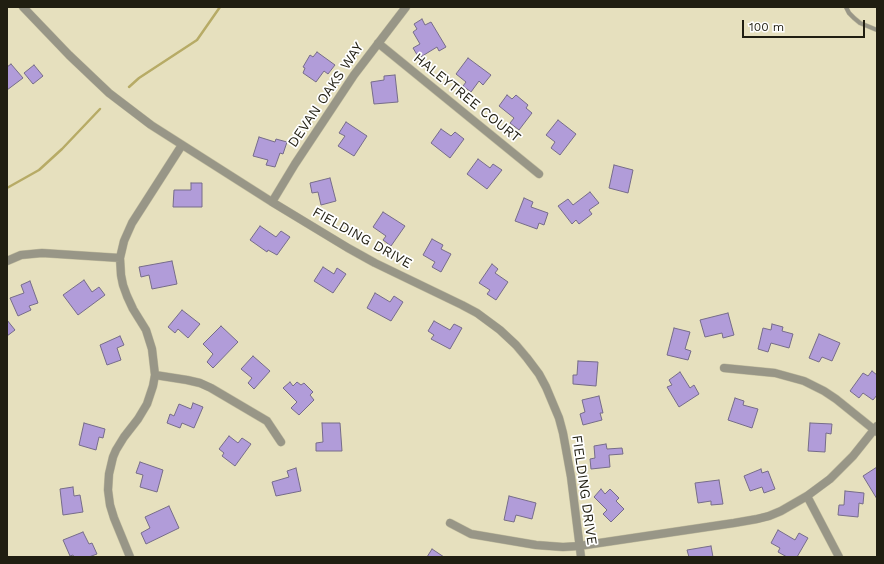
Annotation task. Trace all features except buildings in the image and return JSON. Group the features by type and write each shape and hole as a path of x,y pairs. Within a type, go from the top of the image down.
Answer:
{"street":[{"name":"FIELDING DRIVE","path":"24,7 109,93 151,125 272,202 348,248 375,263 477,313 500,330 524,353 539,374 560,418 581,557"},
{"name":"DEVAN OAKS WAY","path":"272,202 295,164 354,75 406,7"},
{"name":"HALEYTREE COURT","path":"378,43 539,174"},
{"path":"130,557 110,505 108,490 109,479 113,457 116,450 138,420 147,404 155,375 152,349 146,330 133,309 123,286 120,258 124,241 132,223 182,145"},
{"path":"7,261 21,255 42,253 120,258"},
{"path":"450,523 471,534 563,547 579,546 757,519 781,511 807,496 830,479 854,456 876,429 836,399 804,381 775,373 724,368"},
{"path":"155,375 188,380 211,388 267,421 281,442"},
{"path":"807,496 839,557"}],"lane":[{"path":"846,7 849,14 860,23 877,30"}],"waterway":[{"path":"129,87 139,78 197,40 220,7"},
{"path":"7,188 39,170 62,149 100,109"}]}
